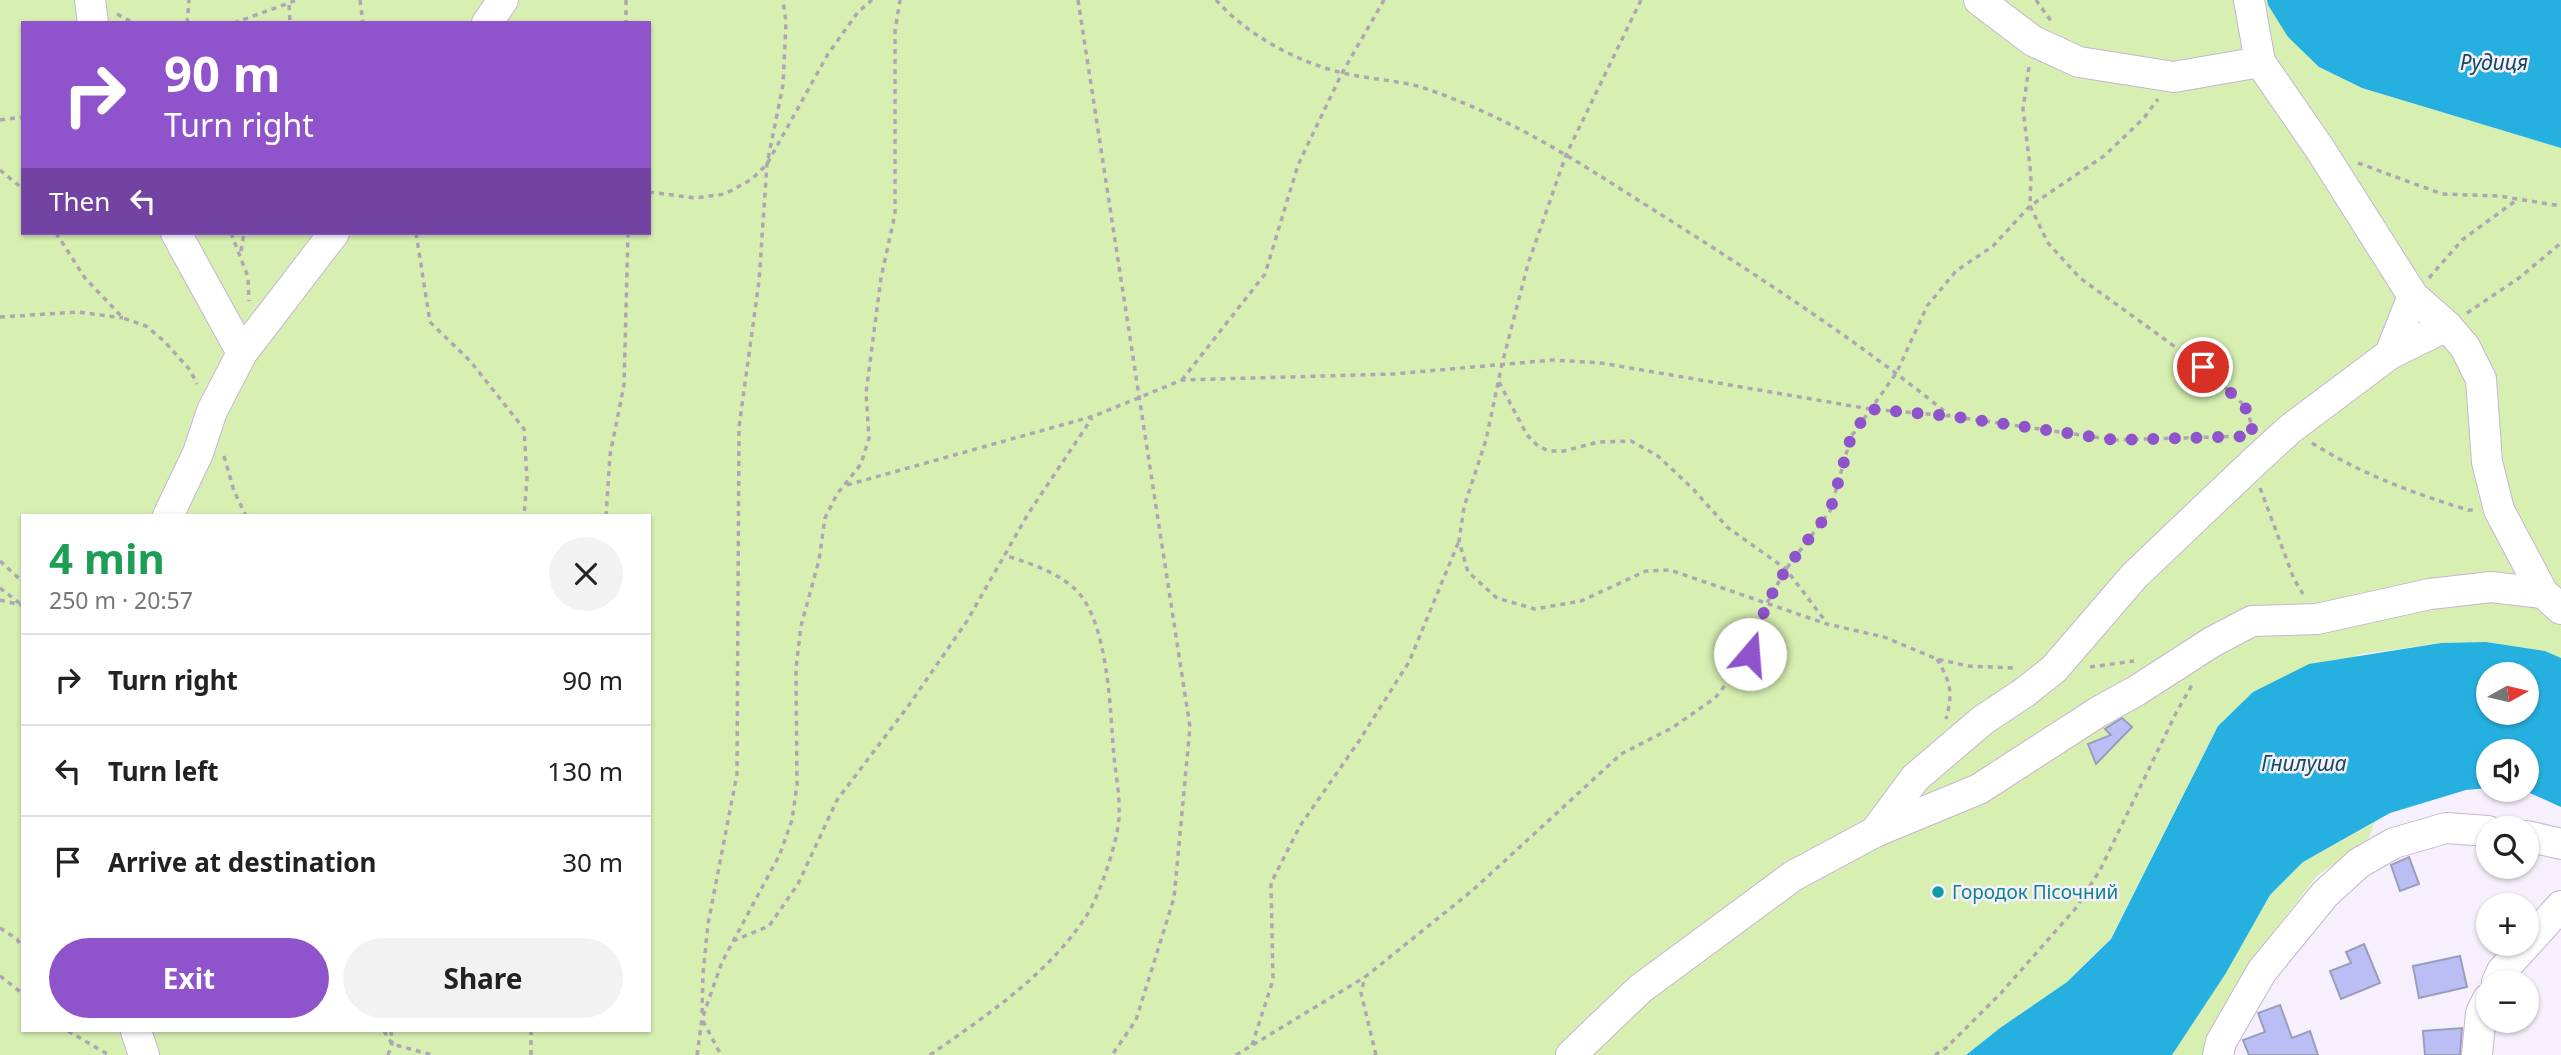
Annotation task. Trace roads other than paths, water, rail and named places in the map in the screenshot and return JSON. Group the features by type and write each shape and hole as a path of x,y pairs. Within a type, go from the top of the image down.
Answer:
{"street":[{"path":"90,0 93,21"},
{"path":"488,21 503,0"},
{"path":"1979,0 2033,41 2079,62 2174,77 2260,62"},
{"path":"2249,0 2260,62 2320,149 2413,296 2447,326 2465,347 2481,379 2487,462 2499,510 2552,601"},
{"path":"177,235 242,354"},
{"path":"169,514 198,453 212,411 242,354 332,235"},
{"path":"2390,354 2413,296"},
{"path":"1875,832 1915,778 1983,720 2054,669 2135,575 2290,429 2390,354 2447,326"},
{"path":"1571,1055 1640,989 1793,876 1875,832 1979,789 2098,712 2137,691 2212,642 2252,621 2317,619 2430,594 2491,587 2552,601"},
{"path":"2218,1055 2221,1042 2262,971 2325,894 2358,863 2394,843 2446,828 2476,830"},
{"path":"2539,839 2561,844"},
{"path":"2503,970 2561,906"},
{"path":"136,1032 144,1055"},
{"path":"2477,1055 2479,1033"}],"water":[{"name":"Рудиця","path":"2267,0 2561,0 2561,148 2362,88 2319,67 2288,37"},
{"name":"Гнилуша","path":"2486,642 2545,651 2561,658 2561,807 2539,797 2539,739 2476,739 2476,789 2390,813 2303,862 2270,895 2226,973 2172,1055 1966,1055 2067,982 2111,939 2218,726 2253,692 2309,664 2441,643"}],"place":[{"name":"Городок Пісочний","path":"1938,892"}]}
